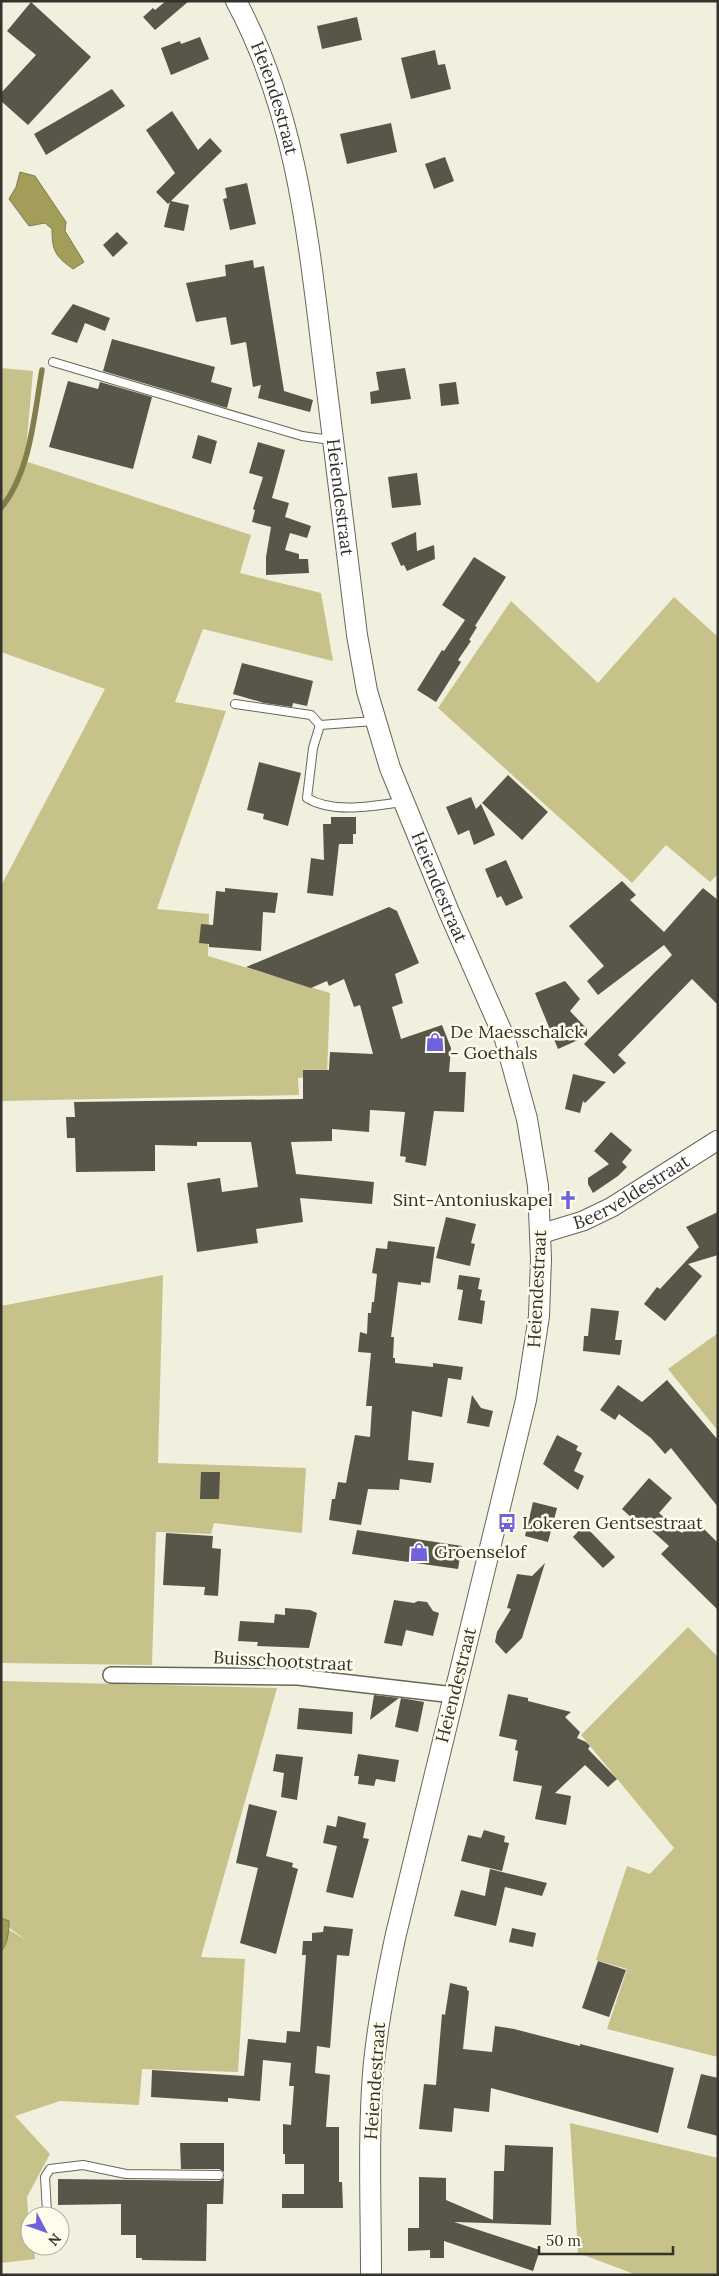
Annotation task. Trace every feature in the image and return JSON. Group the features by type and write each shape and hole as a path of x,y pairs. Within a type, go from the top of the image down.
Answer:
{"main road":[{"name":"Heiendestraat","path":"236,1 264,63 295,160 313,272 358,635 367,691 390,768 505,1039 527,1119 538,1186 540,1234 538,1316 526,1400 396,1934 382,1999 373,2073 370,2140 371,2275"}],"street":[{"name":"Beerveldestraat","path":"540,1234 582,1221 612,1207 718,1140"},
{"name":"Buisschootstraat","path":"110,1674 298,1677 454,1695"}],"lane":[{"path":"53,362 302,436 333,440"},
{"path":"235,704 311,716 320,725"},
{"path":"320,725 376,720"},
{"path":"320,725 313,748 307,798 319,805 368,807 404,802"},
{"path":"47,2206 45,2177 50,2169 82,2165 126,2174 219,2175"}],"shaded area":[{"path":"20,172 35,176 66,222 65,231 84,262 73,269 58,256 54,248 52,229 45,223 29,226 9,199 16,187"},
{"path":"1,368 33,371 25,461 251,535 240,573 321,593 333,661 203,629 175,702 226,711 157,909 209,914 208,956 330,993 327,1076 298,1078 299,1095 1,1101 1,886 105,689 1,652"},
{"path":"674,597 718,637 718,874 710,882 666,845 632,883 438,708 511,601 598,683"},
{"path":"163,1275 158,1463 306,1468 302,1533 214,1523 211,1534 156,1532 152,1665 1,1663 1,1306"},
{"path":"718,1333 718,1431 668,1369"},
{"path":"688,1627 718,1657 718,2057 607,2029 627,1969 596,1960 627,1866 650,1874 674,1848 581,1735"},
{"path":"1,1681 277,1688 201,1957 245,1959 238,2072 142,2069 139,2105 60,2101 15,2116 50,2154 27,2197 28,2206 20,2206 20,2256 35,2256 35,2259 1,2263 1,1925 26,1940 1,1922"},
{"path":"1,1918 9,1921 7,1941 1,1951"},
{"path":"570,2123 718,2158 718,2275 637,2275 578,2253"}],"building":[{"path":"166,1 189,1 155,30 143,17 153,8 155,10"},
{"path":"31,2 91,57 28,125 1,101 1,93 36,55 7,31"},
{"path":"357,17 362,40 322,49 317,26"},
{"path":"200,37 209,59 171,75 161,48 180,41 181,44"},
{"path":"435,50 438,65 445,64 451,89 411,99 401,58"},
{"path":"112,89 125,106 46,155 34,134"},
{"path":"172,111 198,150 210,138 222,151 171,201 189,205 184,231 164,227 170,202 168,204 156,192 175,173 146,130"},
{"path":"391,123 397,152 347,164 340,134"},
{"path":"445,157 454,181 434,189 425,164"},
{"path":"247,183 256,224 230,230 223,199 227,198 225,188"},
{"path":"117,232 128,243 113,257 103,245"},
{"path":"253,260 254,268 264,266 284,391 313,400 310,412 258,398 261,385 253,387 246,342 231,345 226,317 196,322 186,283 226,276 225,265"},
{"path":"73,304 110,318 105,331 85,323 77,343 51,334"},
{"path":"112,339 215,367 211,382 232,388 227,408 103,371"},
{"path":"405,368 411,399 371,404 370,392 379,390 376,372"},
{"path":"68,381 98,389 100,382 152,397 133,469 49,447"},
{"path":"456,382 459,404 441,406 439,384"},
{"path":"198,435 217,441 211,464 192,458"},
{"path":"258,442 285,450 272,498 289,503 285,517 311,526 307,538 290,533 285,550 299,554 299,559 308,559 309,573 266,575 266,557 271,527 252,522 255,510 253,509 263,477 249,473"},
{"path":"417,473 421,505 392,508 388,477"},
{"path":"416,532 417,551 434,545 435,559 407,571 404,565 401,566 391,543"},
{"path":"474,557 506,577 475,626 477,627 469,640 471,641 458,660 461,662 436,702 417,690 442,650 444,651 465,620 442,605"},
{"path":"242,663 313,681 307,706 293,703 292,707 264,703 233,694"},
{"path":"259,762 301,773 288,826 263,819 264,814 247,810"},
{"path":"508,775 548,812 522,840 482,803"},
{"path":"471,797 476,809 481,804 495,835 474,845 469,830 458,835 446,807"},
{"path":"331,817 356,817 356,834 353,834 353,844 339,844 333,896 307,893 311,858 324,860 323,824 331,824"},
{"path":"506,860 523,898 506,906 501,896 497,898 485,869"},
{"path":"622,881 636,895 630,900 664,932 703,888 718,900 718,1005 692,979 618,1055 626,1063 614,1074 584,1044 672,955 664,945 598,995 587,981 604,966 569,926"},
{"path":"225,888 278,893 275,913 263,912 261,951 209,947 209,944 199,943 201,924 213,925 216,891 225,892"},
{"path":"389,907 397,911 419,963 395,974 403,1003 392,1007 401,1039 442,1025 451,1048 449,1072 466,1072 464,1112 434,1111 426,1166 405,1162 406,1157 400,1156 405,1112 370,1110 369,1132 332,1129 332,1141 291,1142 296,1174 374,1182 372,1204 300,1198 303,1222 256,1229 258,1243 197,1252 187,1183 220,1178 222,1192 258,1187 251,1142 197,1142 197,1146 155,1145 155,1171 76,1172 75,1138 67,1138 66,1117 75,1117 74,1102 303,1099 303,1070 329,1070 330,1052 373,1054 360,1005 354,1007 344,979 329,986 327,981 311,988 246,967"},
{"path":"565,981 580,999 570,1011 587,1029 587,1036 558,1049 535,993"},
{"path":"573,1074 606,1082 585,1103 583,1101 580,1113 565,1109"},
{"path":"611,1132 632,1150 622,1162 627,1167 618,1176 593,1193 588,1184 588,1178 609,1164 594,1151"},
{"path":"718,1212 718,1255 688,1264 702,1276 665,1321 644,1304 657,1287 660,1289 699,1247 686,1227"},
{"path":"446,1217 476,1224 471,1243 475,1244 470,1266 436,1258"},
{"path":"388,1241 435,1247 430,1283 421,1282 421,1285 398,1282 391,1337 394,1337 393,1358 395,1358 395,1363 433,1367 433,1363 463,1367 461,1380 448,1378 442,1417 412,1411 408,1460 434,1463 431,1483 400,1479 399,1490 368,1489 361,1525 329,1520 332,1499 335,1499 338,1482 346,1483 355,1435 370,1437 372,1406 366,1406 371,1353 358,1352 360,1332 367,1334 368,1313 371,1313 372,1302 374,1302 377,1274 372,1273 376,1248 387,1249"},
{"path":"459,1275 480,1278 478,1289 482,1290 480,1300 485,1301 482,1324 458,1320 463,1290 457,1289"},
{"path":"591,1308 619,1311 615,1340 622,1340 620,1355 583,1351 584,1336 588,1336"},
{"path":"667,1380 718,1440 718,1507 671,1448 665,1454 651,1438 619,1414 615,1420 600,1410 618,1385 642,1402"},
{"path":"472,1395 481,1408 493,1411 489,1427 467,1423"},
{"path":"557,1435 578,1446 576,1450 582,1453 574,1471 584,1476 578,1490 543,1464"},
{"path":"201,1472 220,1472 219,1499 200,1499"},
{"path":"649,1478 672,1498 659,1513 682,1533 695,1520 718,1543 718,1610 661,1554 669,1546 638,1518 635,1521 622,1509"},
{"path":"533,1502 557,1508 548,1542 525,1536"},
{"path":"584,1525 615,1557 603,1568 573,1537"},
{"name":"Groenselof","path":"357,1530 462,1546 458,1569 352,1554"},
{"path":"166,1533 213,1536 212,1548 221,1549 218,1596 204,1595 205,1587 163,1585"},
{"path":"545,1563 522,1638 506,1654 495,1642 497,1632 511,1609 507,1608 517,1574 532,1576"},
{"path":"394,1600 414,1603 418,1601 427,1602 433,1611 439,1613 433,1636 406,1630 402,1646 384,1643"},
{"path":"285,1608 310,1610 317,1613 309,1648 257,1646 258,1642 238,1641 240,1621 274,1623 275,1614 285,1615"},
{"path":"508,1694 528,1698 528,1701 571,1712 565,1717 580,1732 577,1738 590,1746 588,1749 617,1779 608,1787 585,1765 555,1793 571,1796 566,1825 535,1819 542,1786 513,1781 518,1751 515,1750 517,1740 499,1736"},
{"path":"374,1695 399,1698 370,1720"},
{"path":"401,1698 424,1702 418,1732 395,1727"},
{"path":"299,1708 353,1712 352,1734 297,1729"},
{"path":"276,1754 303,1757 297,1800 281,1797 284,1773 273,1771"},
{"path":"358,1754 399,1760 395,1782 376,1779 374,1786 358,1784 359,1776 354,1776"},
{"path":"249,1804 277,1811 266,1856 293,1863 292,1867 298,1869 276,1954 240,1943 258,1868 236,1863"},
{"path":"338,1816 366,1823 363,1838 369,1839 353,1898 326,1892 337,1846 323,1843 327,1825 336,1827"},
{"path":"484,1830 505,1836 504,1842 509,1843 502,1871 461,1861 468,1835 481,1838"},
{"path":"490,1869 547,1883 542,1896 505,1887 496,1926 454,1916 461,1890 485,1896"},
{"path":"324,1926 353,1929 349,1956 337,1955 330,2048 317,2046 315,2073 330,2075 326,2127 339,2127 339,2182 342,2182 343,2208 282,2208 282,2194 304,2194 304,2164 285,2164 285,2154 283,2154 283,2124 291,2125 294,2086 289,2086 291,2063 263,2060 260,2101 228,2098 228,2102 151,2097 152,2070 244,2076 248,2039 286,2043 287,2031 300,2032 306,1955 302,1955 303,1941 312,1941 312,1933 323,1932"},
{"path":"512,1928 536,1933 533,1947 509,1942"},
{"path":"598,1961 626,1970 609,2017 582,2008"},
{"path":"450,1983 467,1987 469,1991 463,2049 492,2052 495,2026 580,2046 580,2044 674,2068 658,2133 491,2088 489,2112 454,2108 452,2132 419,2129 424,2084 436,2085 442,2014 445,2015"},
{"path":"701,2074 718,2078 718,2136 687,2128"},
{"path":"180,2143 224,2143 224,2172 219,2169 181,2169"},
{"path":"505,2145 553,2147 551,2225 454,2222 540,2250 533,2271 444,2241 444,2258 430,2258 430,2250 408,2251 408,2228 419,2228 419,2177 446,2178 446,2200 493,2220 494,2171 504,2171"},
{"path":"224,2178 223,2204 207,2204 206,2261 142,2260 142,2258 136,2258 136,2235 121,2235 121,2204 58,2205 58,2179 219,2181"}],"waterway":[{"path":"1,508 11,493 25,460 30,442 42,370"}],"place":[{"name":"De Maesschalck - Goethals","path":"435,1042"},
{"name":"Sint-Antoniuskapel","path":"568,1200"},
{"name":"Lokeren Gentsestraat","path":"507,1523"},
{"name":"Groenselof","path":"419,1552"}]}
